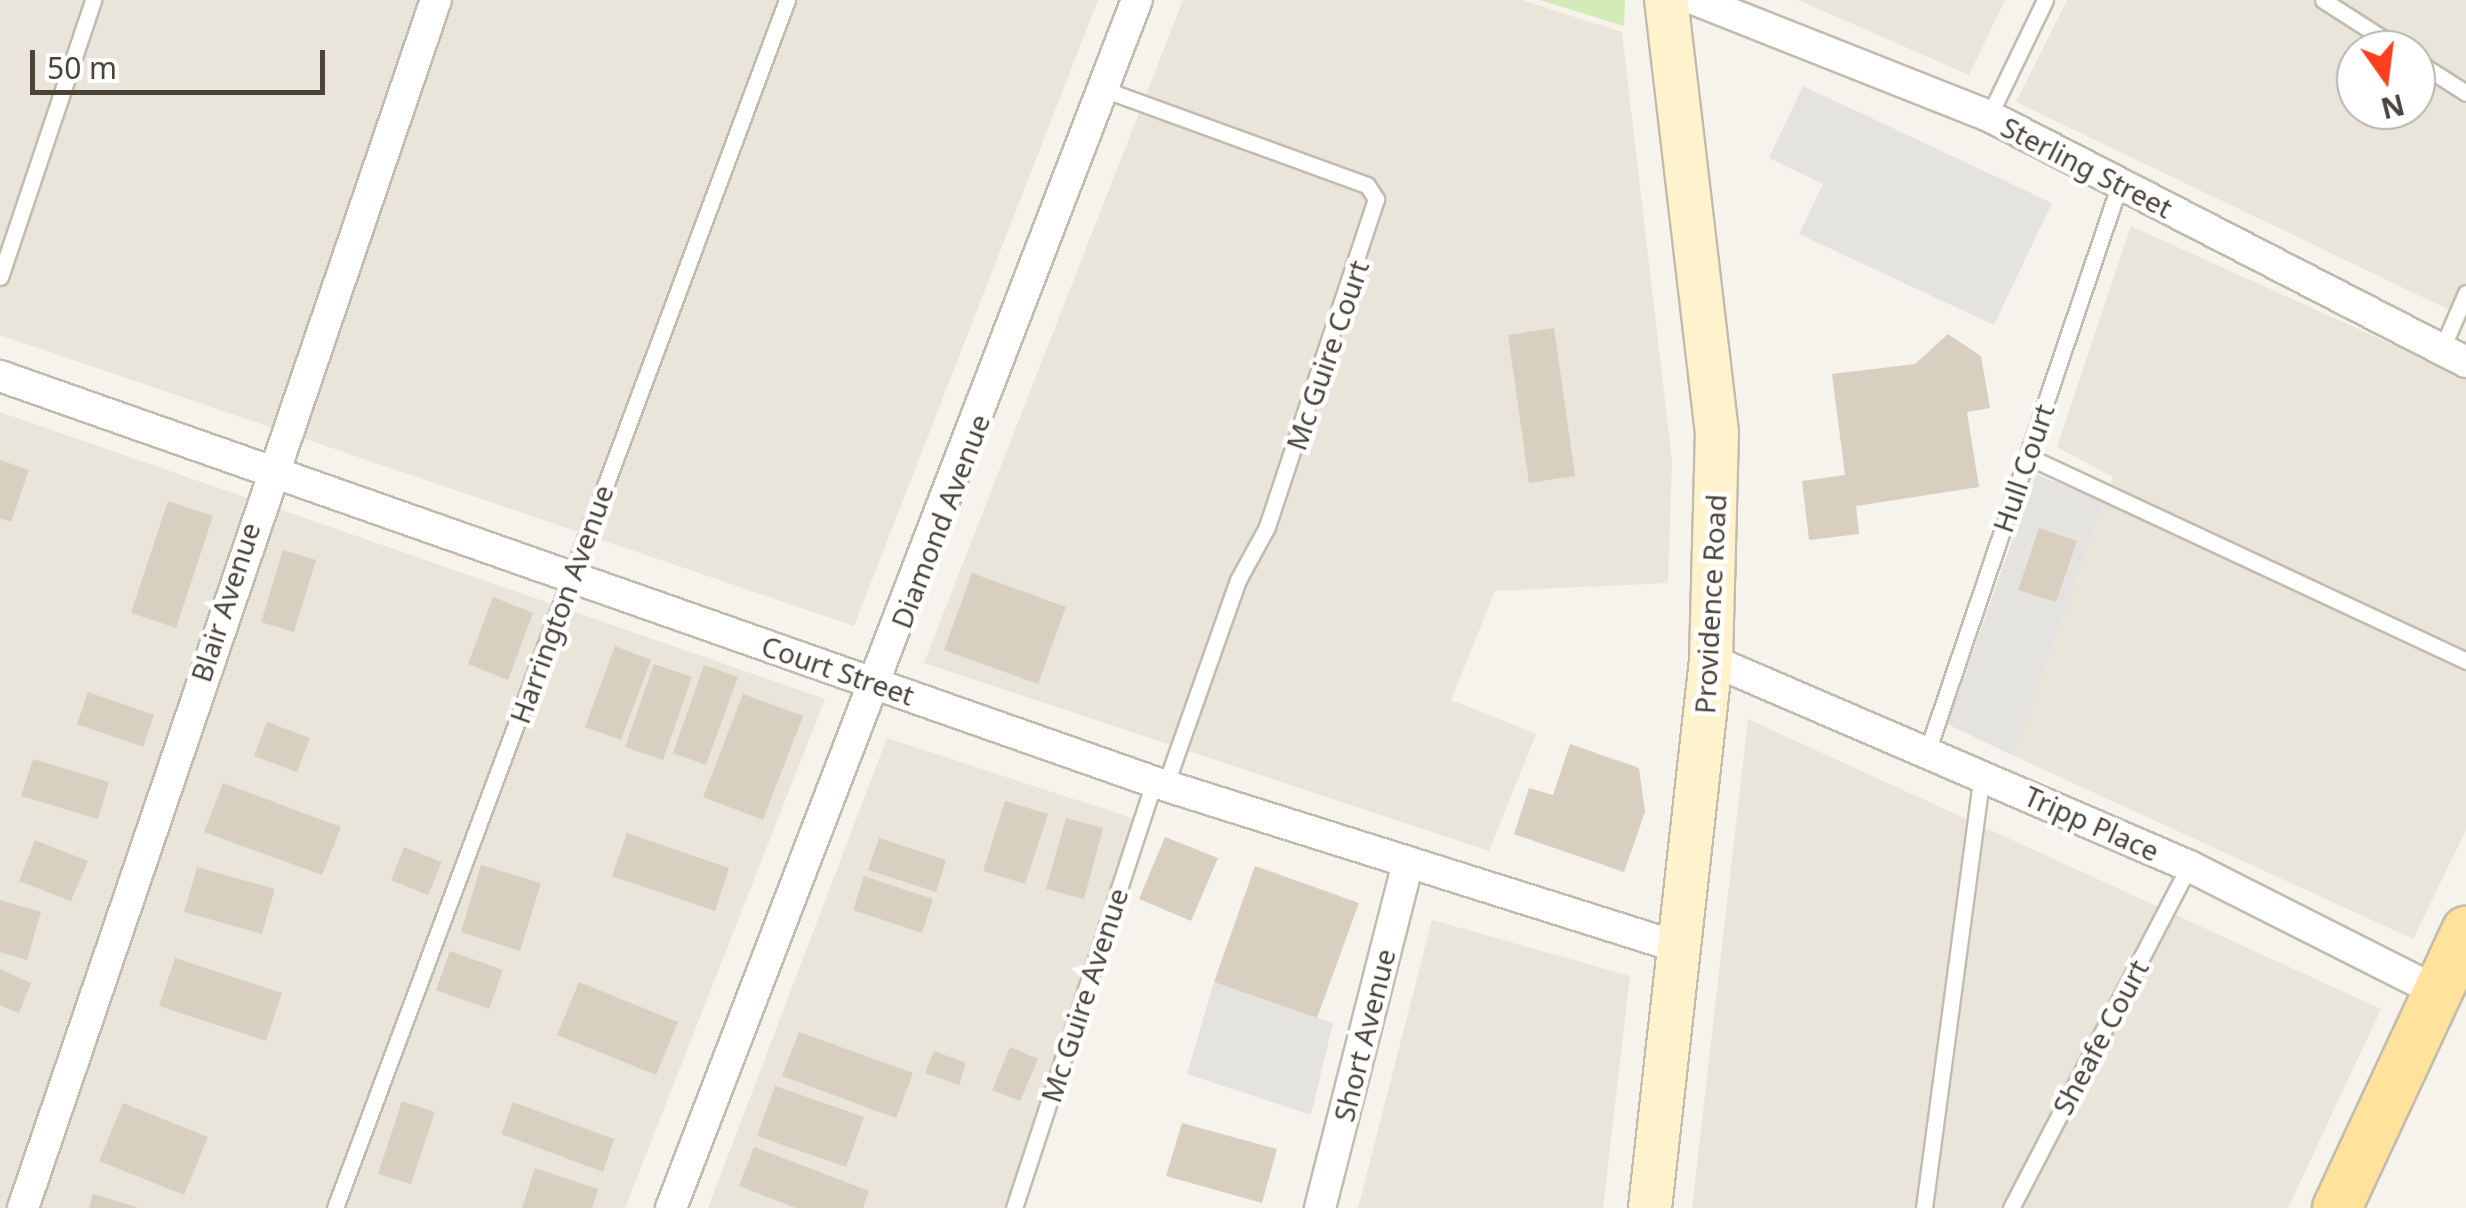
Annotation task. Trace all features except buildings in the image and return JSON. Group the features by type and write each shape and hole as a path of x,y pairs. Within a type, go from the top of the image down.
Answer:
{"main road":[{"name":"Providence Road","path":"1650,1208 1682,948 1711,660 1717,433 1666,0"},
{"path":"2337,1208 2445,995 2466,931"}],"street":[{"name":"Blair Avenue","path":"23,1208 268,471 436,0"},
{"name":"Diamond Avenue","path":"671,1208 878,684 1137,0"},
{"name":"Sterling Street","path":"1696,0 1989,116 2454,356"},
{"name":"Court Street","path":"0,376 1159,784 1682,948"},
{"name":"Tripp Place","path":"1711,660 2189,866 2445,995"},
{"name":"Short Avenue","path":"1320,1208 1408,862"}],"lane":[{"path":"0,277 93,0"},
{"name":"Harrington Avenue","path":"336,1208 787,0"},
{"path":"1989,116 2044,0"},
{"path":"2323,0 2370,30"},
{"path":"2436,74 2466,93"},
{"name":"Mc Guire Court","path":"1104,89 1367,184 1376,199 1268,527 1238,580 1159,784"},
{"name":"Hull Court","path":"1927,752 2120,184"},
{"path":"2454,356 2466,293"},
{"path":"2028,456 2466,661"},
{"path":"1924,1208 1982,774"},
{"name":"Mc Guire Avenue","path":"1014,1208 1159,784"},
{"name":"Sheafe Court","path":"2011,1208 2189,866"}],"shaded area":[{"path":"0,0 1098,0 854,626 0,335"},
{"path":"1183,0 1522,0 1622,32 1672,461 1668,583 1495,591 1451,700 1536,734 1489,851 924,663"},
{"path":"1798,0 2005,0 1969,75"},
{"path":"2067,0 2466,0 2466,318 2016,102"},
{"path":"1803,86 2052,203 1994,325 1799,234 1823,184 1769,158"},
{"path":"2131,226 2466,378 2466,830 2413,939 2014,756 2113,477 2057,447"},
{"path":"0,412 825,699 625,1208 0,1208"},
{"path":"2036,474 2104,502 2014,756 1947,724"},
{"path":"1748,719 2381,1009 2288,1208 1692,1208"},
{"path":"887,738 1141,821 1004,1208 708,1208"},
{"path":"1432,920 1630,976 1603,1208 1358,1208"},
{"path":"1214,982 1333,1023 1311,1115 1187,1074"}],"green space":[{"path":"1540,0 1625,0 1624,26"}]}
